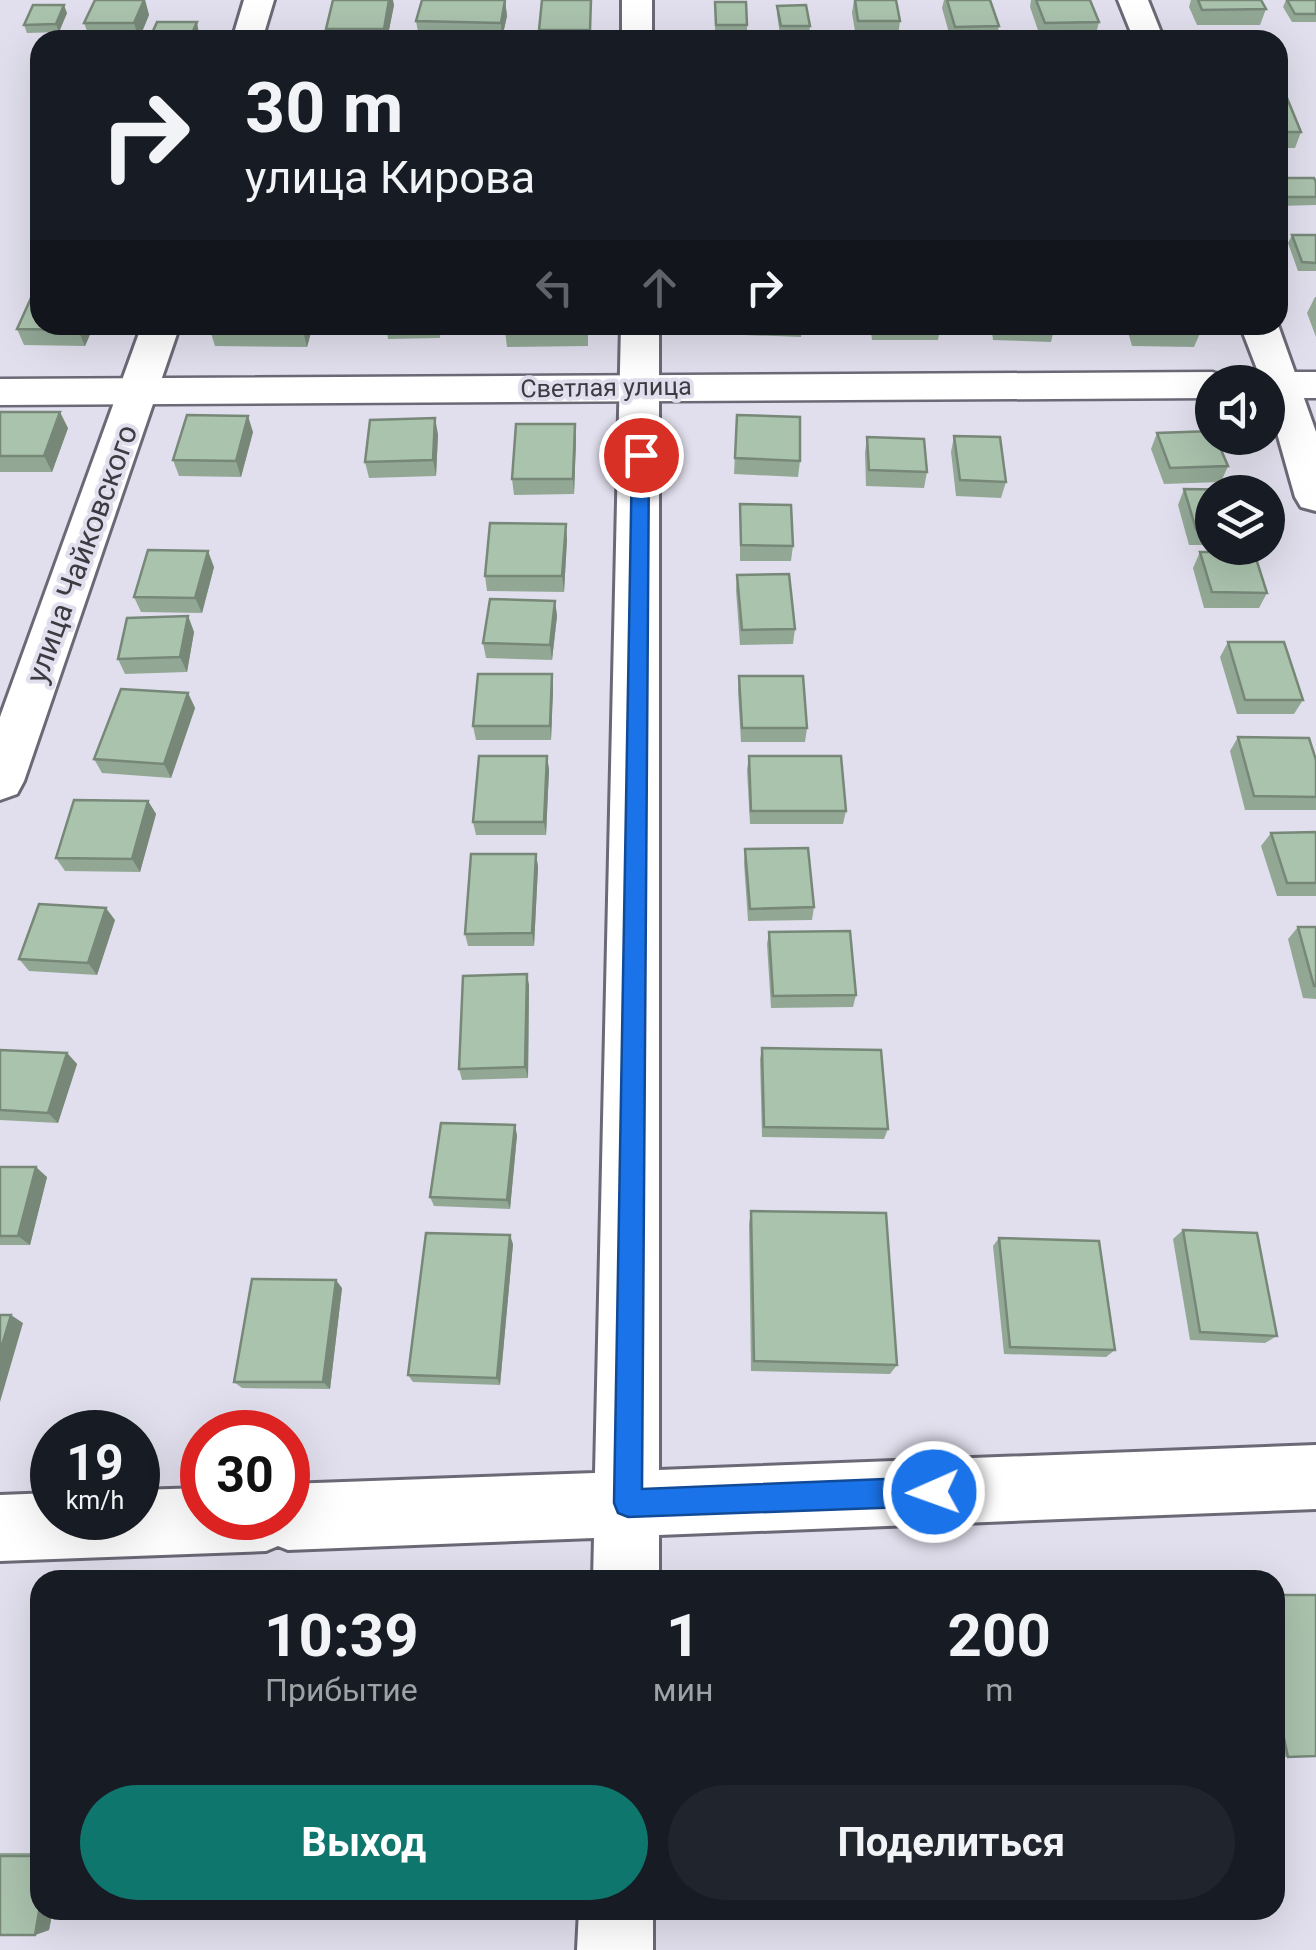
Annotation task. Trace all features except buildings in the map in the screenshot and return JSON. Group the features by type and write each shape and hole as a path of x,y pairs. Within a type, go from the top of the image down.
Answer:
{"main road":[{"name":"Светлая улица","path":"0,392 1195,385"}],"street":[{"path":"250,30 259,0"},
{"path":"636,0 637,30"},
{"path":"1134,0 1145,30"},
{"name":"улица Чайковского","path":"0,782 140,393 157,335"},
{"path":"626,1570 640,335"},
{"path":"1264,335 1288,385 1316,497"},
{"path":"310,1516 1316,1477"},
{"path":"0,1528 180,1521"},
{"path":"615,1950 616,1920"}],"route":[{"path":"641,455 628,1503 934,1492"}]}
